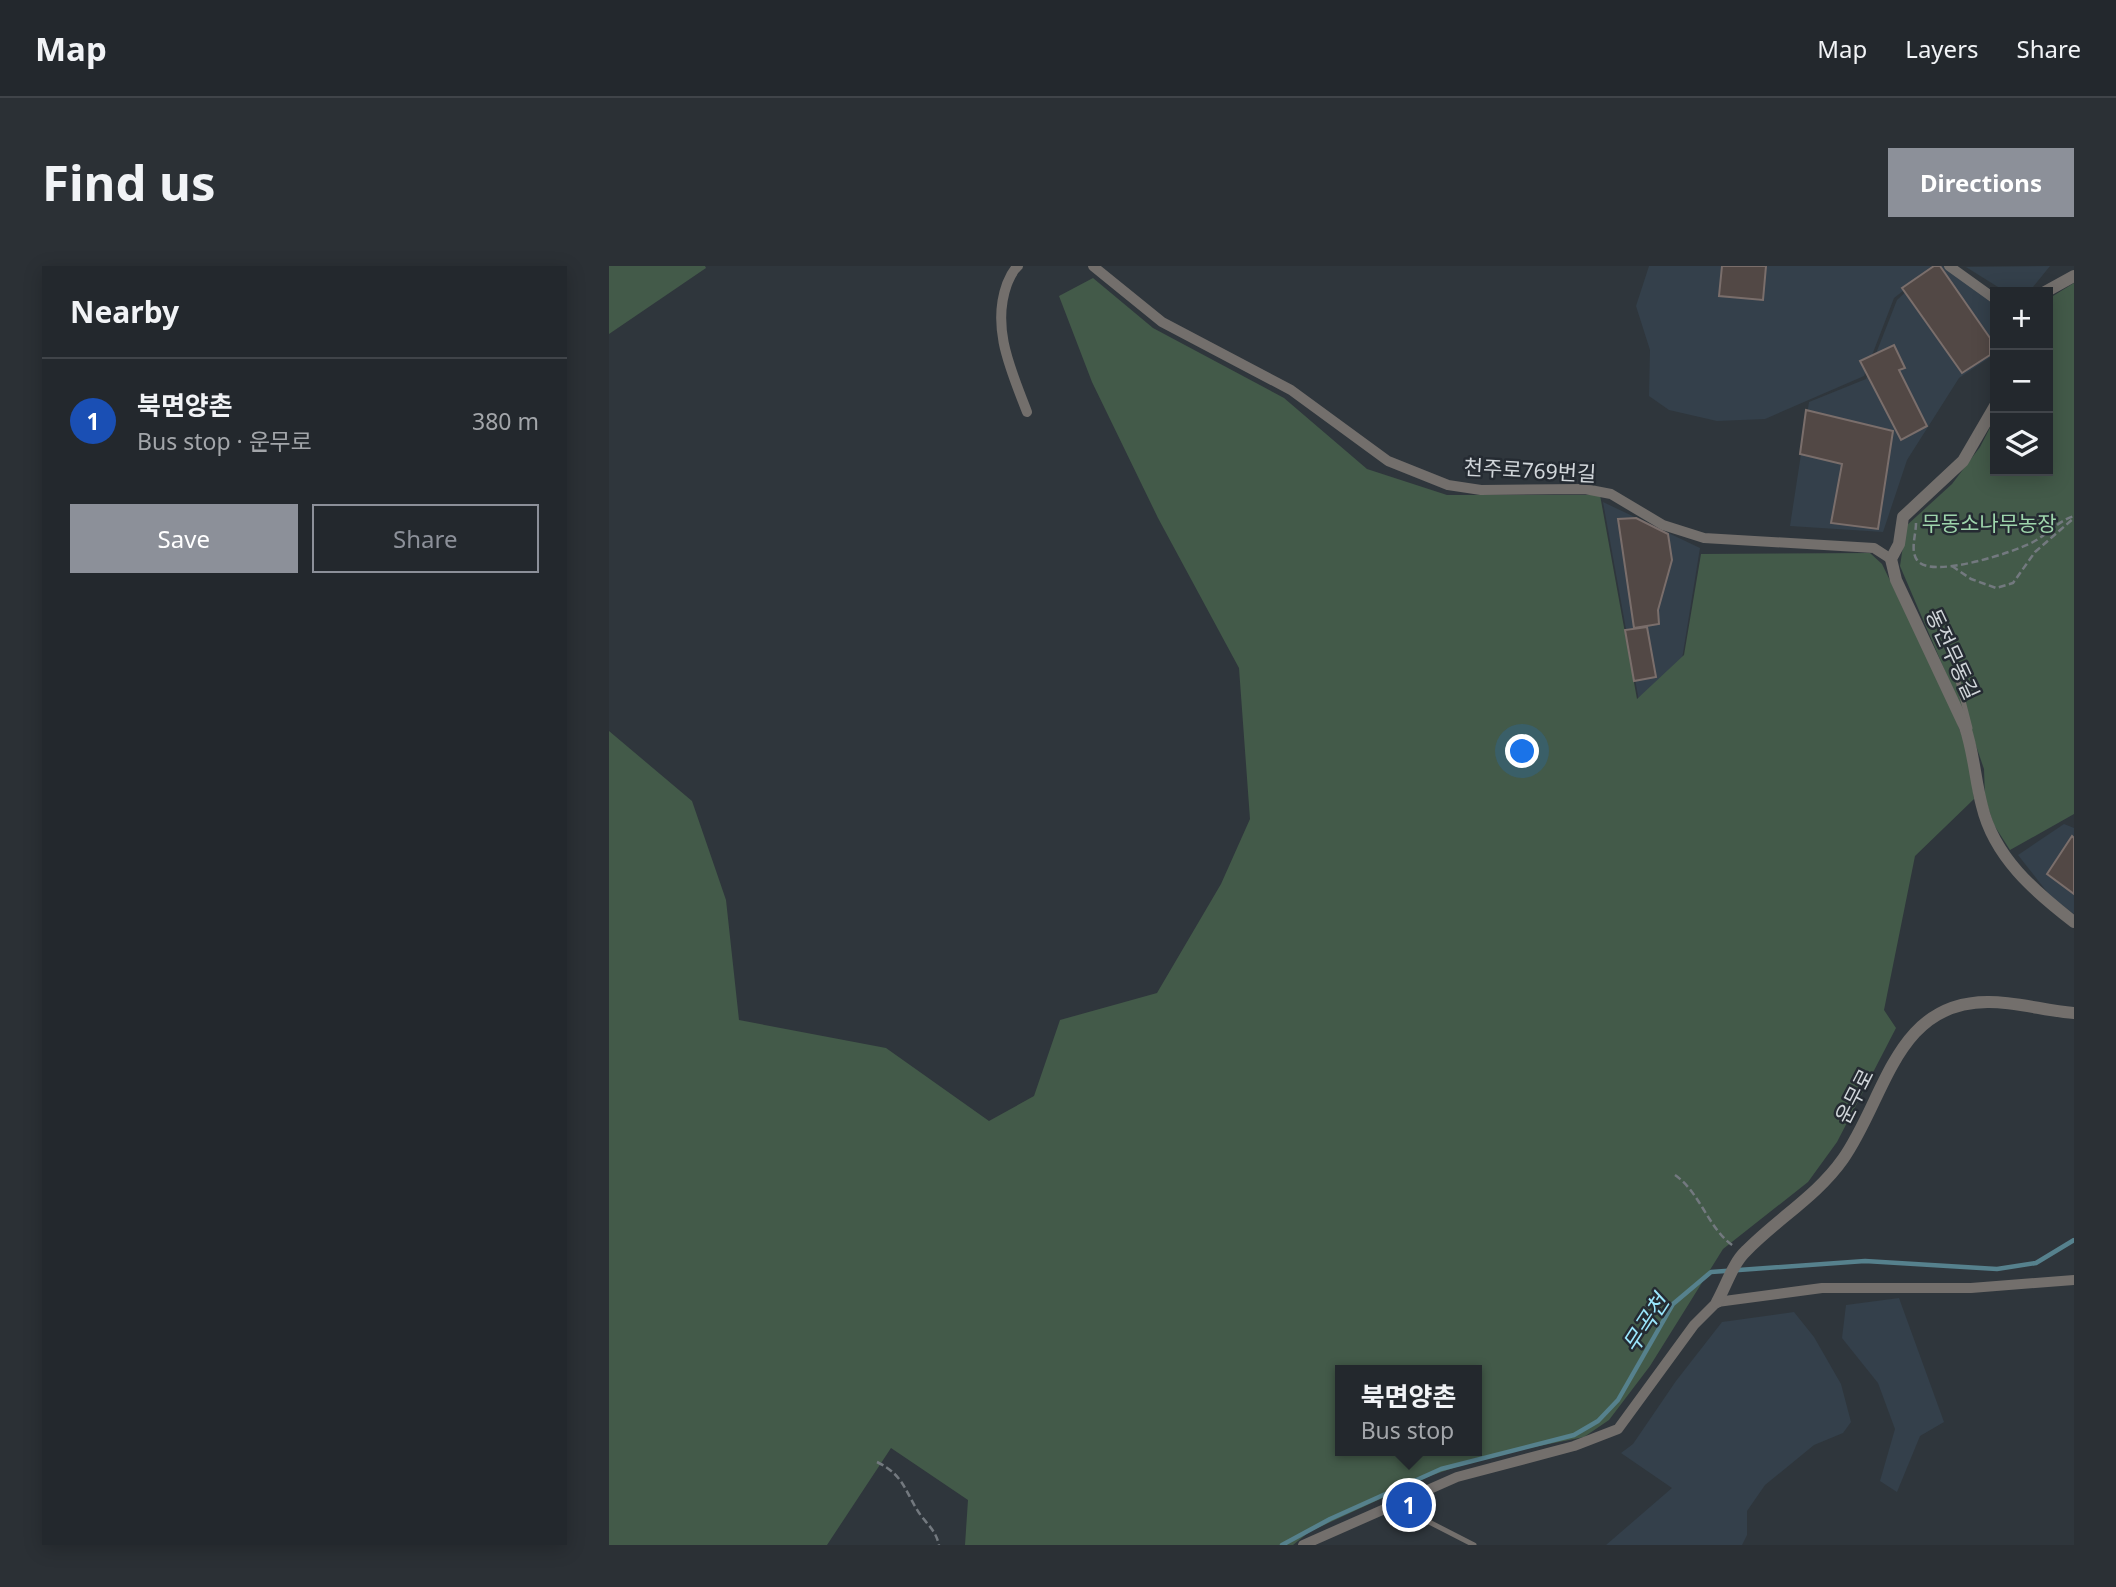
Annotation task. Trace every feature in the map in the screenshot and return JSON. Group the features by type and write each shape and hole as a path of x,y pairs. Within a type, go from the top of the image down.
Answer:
{"street":[{"path":"1018,266 1013,270 1000,303 1002,336 1003,346 1027,412"},
{"name":"천주로769번길","path":"1093,266 1162,322 1291,390 1388,461 1448,485 1481,490 1585,489 1611,494 1663,525 1704,538 1874,548 1891,559"},
{"path":"1949,266 1990,295"},
{"path":"2053,288 2074,276"},
{"path":"1891,559 1899,544 1903,517 1963,461 1992,413"},
{"name":"동전무동길","path":"1891,559 1896,580 1953,698 1973,749 1981,804 1989,829 2026,882 2074,922"},
{"name":"운무로","path":"1303,1545 1457,1477 1574,1446 1618,1429 1695,1325 1717,1302 1744,1252 1782,1221 1842,1160 1909,1036 1923,1024 1969,1003 1992,1002 2074,1013"},
{"path":"1717,1302 1822,1288 1971,1288 2074,1280"}],"lane":[{"path":"1957,677 1966,701 1973,749"},
{"path":"1394,1504 1474,1545"}],"path":[{"path":"1916,504 1913,551 1918,562 1932,570 1974,562 2032,542 2074,517"},
{"path":"1951,566 1971,579 1996,587 2013,583 2035,552 2074,517"},
{"path":"1675,1175 1693,1192 1726,1241 1744,1252"},
{"path":"877,1462 892,1469 908,1489 921,1515 936,1532 940,1545"}],"shaded area":[{"path":"1649,266 1948,266 1990,297 1990,357 1959,378 1907,460 1883,532 1790,526 1809,402 1866,379 1897,300 1926,273 1894,298 1864,376 1765,419 1717,421 1669,410 1649,396 1650,350 1636,306"},
{"path":"2050,266 2033,287 1998,287 1966,267"},
{"path":"1603,502 1700,548 1682,659 1639,701"},
{"path":"2064,824 2074,828 2074,914 2051,897 2018,855"},
{"path":"1899,1298 1944,1422 1920,1436 1897,1492 1880,1481 1895,1429 1878,1383 1842,1338 1846,1305"},
{"path":"1794,1312 1814,1337 1841,1384 1851,1422 1843,1433 1814,1445 1765,1485 1747,1511 1747,1535 1742,1545 1606,1545 1672,1488 1621,1453 1633,1444 1676,1381 1722,1322"}],"green space":[{"path":"609,266 705,266 706,268 609,334"},
{"path":"1093,278 1153,328 1284,398 1367,469 1447,495 1600,495 1637,699 1684,655 1701,554 1870,553 1882,564 1949,702 1968,752 1974,799 1915,856 1884,1010 1896,1028 1837,1142 1808,1182 1723,1249 1650,1366 1609,1420 1584,1437 1485,1457 1430,1476 1309,1532 1293,1545 965,1545 968,1500 891,1448 827,1545 609,1545 609,731 692,801 726,900 739,1020 886,1048 989,1121 1034,1096 1060,1020 1157,993 1221,884 1250,819 1239,668 1158,518 1092,382 1059,296"},
{"name":"무동소나무농장","path":"2074,283 2074,814 2010,850 1994,825 1985,798 1984,769 1972,734 1900,566 1906,526 1952,484 1980,447 1990,428 1990,476 2053,476 2053,296"}],"building":[{"path":"1722,266 1766,266 1763,300 1719,296"},
{"path":"1934,266 1940,266 1990,338 1990,355 1962,373 1902,288"},
{"path":"1894,345 1905,368 1899,370 1927,426 1901,440 1860,361"},
{"path":"1806,410 1893,431 1878,529 1831,523 1842,464 1800,454"},
{"path":"1636,518 1668,534 1672,560 1658,610 1659,624 1634,628 1618,519"},
{"path":"1647,627 1656,677 1634,681 1625,630"},
{"path":"2072,836 2074,838 2074,894 2047,874"}],"waterway":[{"name":"무곡천","path":"1282,1545 1330,1519 1441,1469 1574,1435 1598,1421 1618,1400 1673,1304 1711,1272 1865,1261 1997,1269 2036,1263 2074,1240"}],"place":[{"name":"북면양촌","path":"1409,1505"}]}
